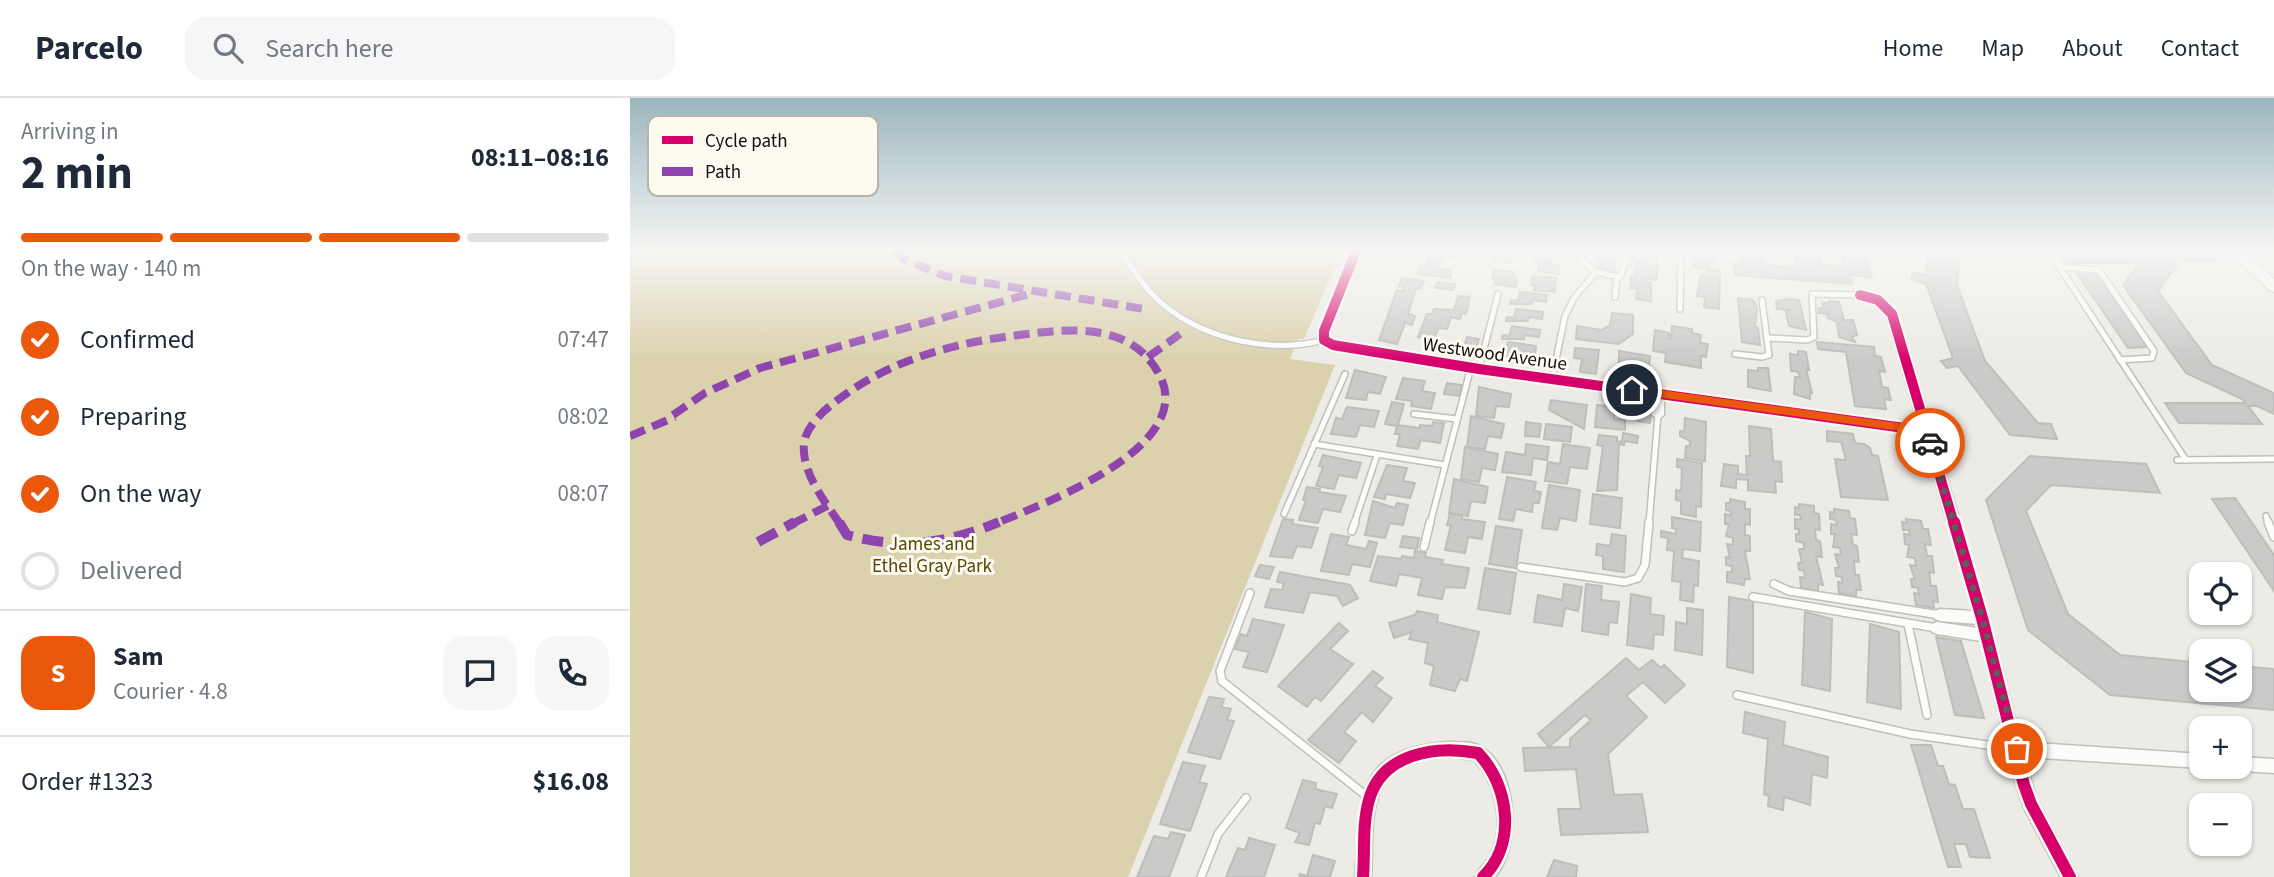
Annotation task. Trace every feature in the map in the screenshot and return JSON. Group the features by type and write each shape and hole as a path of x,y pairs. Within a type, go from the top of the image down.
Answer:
{"street":[{"path":"1324,340 1325,327 1341,287"},
{"path":"1860,295 1880,300 1892,314 1982,618 2031,804 2070,877"},
{"name":"Westwood Avenue","path":"1324,340 1359,351 1926,431"},
{"path":"1658,415 1659,394"},
{"path":"1938,621 1982,618"},
{"path":"1938,621 1987,636"},
{"path":"1363,877 1369,798 1383,774 1404,759 1448,747 1478,753 1497,778 1504,818 1503,846 1490,873 1483,877"},
{"path":"2017,749 2189,760"},
{"path":"2252,765 2274,766"}],"lane":[{"path":"1146,287 1173,312 1188,320 1249,342 1297,346 1324,340"},
{"path":"1552,379 1563,326 1574,298 1586,287"},
{"path":"1615,287 1615,298"},
{"path":"1680,287 1680,309"},
{"path":"2072,287 2186,460"},
{"path":"2111,287 2154,351 2152,358 2120,360"},
{"path":"1424,547 1457,419 1498,294"},
{"path":"1768,338 1808,340 1814,337 1812,294 1860,295"},
{"path":"1735,354 1766,357 1770,352 1762,300"},
{"path":"1284,514 1345,374"},
{"path":"1414,414 1457,419"},
{"path":"1521,567 1625,582 1638,578 1645,565 1658,415"},
{"path":"1314,444 1445,465"},
{"path":"1352,531 1377,455"},
{"path":"2177,460 2274,460"},
{"path":"2266,516 2274,537"},
{"path":"1774,584 1789,591 1938,621"},
{"path":"1250,593 1220,671 1222,681 1369,798"},
{"path":"1753,597 1908,624 1938,621"},
{"path":"1908,624 1927,715"},
{"path":"1737,695 1913,735 2017,749"},
{"path":"1201,877 1218,834 1246,798"}],"green space":[{"name":"James and Ethel Gray Park","path":"630,287 1326,287 1304,339 1298,339 1290,359 1335,365 1128,877 630,877"}],"building":[{"path":"1404,287 1421,287 1416,289 1408,314 1415,316 1412,325 1405,323 1397,344 1379,340 1397,290 1403,291"},
{"path":"1435,287 1454,287 1453,290"},
{"path":"1535,287 1555,287 1555,292 1534,290"},
{"path":"1651,287 1651,301 1636,299 1637,288 1630,288"},
{"path":"1699,287 1720,287 1719,309 1704,307 1705,297 1697,296"},
{"path":"1927,287 1958,287 1985,361 2038,423 2051,424 2057,439 2010,435 1958,366 1947,368 1941,361 1953,358"},
{"path":"2087,287 2106,287 2147,347 2128,348"},
{"path":"2125,287 2161,287 2158,291 2212,365 2274,393 2274,414 2257,406 2248,406 2262,424 2179,423 2165,403 2245,403 2242,399 2186,373"},
{"path":"1520,292 1547,295 1546,302 1533,300 1532,304 1510,304 1511,300 1518,301"},
{"path":"1458,296 1470,297 1466,314 1462,313 1460,319 1451,317 1447,329 1438,328 1434,340 1418,337 1427,314 1432,314 1434,309 1454,310"},
{"path":"1738,298 1753,300 1757,308 1755,327 1758,328 1760,345 1742,342"},
{"path":"1799,300 1806,330 1789,326 1786,311 1792,310 1777,309 1776,301"},
{"path":"1839,302 1844,320 1853,320 1857,335 1852,337 1855,342 1839,337 1837,322 1828,318 1827,314 1818,313 1819,308 1824,309 1822,303"},
{"path":"1516,309 1543,312 1542,319 1529,317 1528,321 1506,321 1507,317 1514,318"},
{"path":"1612,313 1633,315 1633,334 1619,344 1576,339 1577,326 1601,330 1610,325"},
{"path":"1512,326 1540,330 1539,337 1525,335 1524,339 1502,339 1503,335 1509,336"},
{"path":"1672,326 1692,329 1692,333 1701,335 1700,343 1708,344 1706,357 1701,356 1701,368 1665,362 1666,353 1653,351 1655,330 1669,333 1671,339"},
{"path":"1467,337 1479,339 1476,348 1464,347"},
{"path":"1508,342 1536,346 1535,353 1521,352 1521,356 1498,356 1498,352 1505,352"},
{"path":"1817,342 1874,347 1875,356 1881,357 1885,372 1879,371 1882,387 1888,388 1891,400 1884,399 1886,409 1855,406 1846,352 1818,349"},
{"path":"1575,348 1599,350 1596,374 1580,372 1582,359 1574,358"},
{"path":"1619,351 1650,356 1649,366 1635,364 1633,378 1619,377"},
{"path":"1798,351 1806,352 1809,370 1806,369 1812,393 1810,392 1810,399 1794,394 1795,377 1800,377 1798,372 1791,371 1790,354 1798,355"},
{"path":"1758,368 1768,368 1771,391 1748,387 1748,370 1758,371"},
{"path":"1355,370 1386,377 1380,394 1368,392 1366,400 1346,398"},
{"path":"1403,378 1425,381 1422,391 1435,393 1431,409 1411,406 1412,401 1396,399"},
{"path":"1447,383 1462,385 1459,396 1444,394"},
{"path":"1479,387 1511,394 1509,407 1496,406 1494,418 1476,416"},
{"path":"1551,400 1587,405 1584,429 1549,410"},
{"path":"1392,402 1404,404 1398,425 1420,428 1420,425 1432,426 1433,422 1444,423 1440,443 1421,440 1418,449 1397,446 1400,434 1395,434 1397,426 1385,424"},
{"path":"1597,405 1615,407 1614,419 1625,420 1625,430 1595,427"},
{"path":"1347,407 1379,411 1374,427 1360,425 1356,437 1331,434 1336,418 1342,419"},
{"path":"1639,411 1651,412 1650,423 1637,421"},
{"path":"1471,416 1504,424 1501,438 1488,436 1485,449 1467,447"},
{"path":"1685,418 1706,422 1705,461 1685,458 1686,446 1690,446 1690,441 1680,436 1680,431 1684,432"},
{"path":"1526,422 1541,424 1539,437 1525,436"},
{"path":"1546,424 1572,427 1570,442 1544,439"},
{"path":"1749,426 1771,429 1773,461 1781,462 1782,482 1775,481 1776,493 1748,490 1748,480 1736,479 1736,488 1721,486 1724,464 1738,466 1738,474 1747,475 1746,456 1750,456"},
{"path":"1827,431 1853,434 1855,443 1864,444 1870,448 1872,455 1878,456 1888,500 1841,497 1835,459 1846,460 1841,442 1827,441"},
{"path":"1623,433 1638,436 1637,443 1625,441 1624,445 1619,444 1617,490 1597,491 1603,446 1597,445 1599,435 1617,437 1617,441 1622,442"},
{"path":"1526,444 1549,447 1547,460 1533,458 1531,475 1502,472 1506,452 1525,455"},
{"path":"1563,444 1590,448 1587,469 1570,467 1567,484 1545,481 1548,462 1560,464"},
{"path":"1465,447 1498,454 1495,470 1482,468 1479,482 1461,479"},
{"path":"1323,455 1361,463 1356,478 1339,475 1334,489 1316,486 1323,467 1319,466"},
{"path":"2030,456 2146,464 2160,493 2051,485 2026,511 2068,614 2120,655 2189,662 2189,702 2252,702 2252,667 2274,669 2274,710 2110,695 2028,630 1986,500"},
{"path":"1677,459 1702,463 1701,507 1696,506 1696,517 1681,514 1681,501 1676,500 1676,490 1681,491 1682,468 1677,467"},
{"path":"1387,465 1407,468 1403,481 1415,483 1410,498 1386,494 1385,499 1374,497"},
{"path":"1507,477 1536,482 1534,491 1541,492 1539,503 1533,503 1532,512 1516,509 1513,521 1499,519"},
{"path":"1454,479 1488,487 1485,503 1471,501 1468,516 1449,513"},
{"path":"1549,485 1580,490 1576,521 1560,518 1557,530 1542,528"},
{"path":"1307,487 1320,489 1319,492 1346,496 1340,512 1323,509 1318,523 1299,520"},
{"path":"1593,494 1622,498 1620,528 1590,524"},
{"path":"2235,498 2274,555 2274,591 2212,499"},
{"path":"1730,499 1745,502 1745,509 1750,509 1750,525 1745,524 1745,535 1750,536 1750,551 1745,551 1750,579 1745,579 1744,585 1727,582 1727,572 1732,572 1732,566 1726,565 1726,557 1730,558 1727,544 1733,545 1733,538 1726,536 1729,524 1725,524 1725,514 1731,515 1731,511 1726,510 1726,503 1730,503"},
{"path":"1373,501 1395,508 1397,503 1408,505 1403,525 1390,523 1385,538 1365,535"},
{"path":"1799,504 1814,506 1814,513 1819,514 1820,530 1815,529 1822,557 1816,556 1823,585 1818,584 1818,591 1801,588 1800,577 1805,578 1798,563 1802,563 1799,549 1804,549 1804,543 1796,541 1799,529 1795,529 1795,519 1801,520 1800,515 1795,515 1795,507 1799,508"},
{"path":"1834,509 1849,511 1850,518 1855,519 1857,535 1851,534 1853,545 1857,546 1859,562 1854,561 1855,575 1859,575 1861,590 1856,590 1856,596 1839,593 1838,582 1842,583 1842,577 1836,576 1835,568 1839,568 1835,554 1841,555 1840,548 1833,547 1835,534 1831,534 1831,524 1837,525 1836,520 1830,519 1830,512 1834,513"},
{"path":"1450,514 1462,515 1462,519 1485,522 1482,539 1468,537 1465,553 1445,550 1451,525 1447,525"},
{"path":"1672,517 1701,522 1700,551 1683,549 1682,558 1699,561 1698,586 1694,585 1693,602 1680,600 1681,582 1672,581 1674,551 1667,550 1668,538 1661,537 1661,531 1676,534 1676,529 1672,528"},
{"path":"1283,519 1293,520 1292,524 1318,528 1311,548 1297,546 1292,558 1270,556"},
{"path":"1906,519 1921,521 1923,529 1928,529 1931,545 1925,544 1927,556 1932,556 1934,573 1929,572 1931,586 1936,586 1938,602 1933,601 1934,608 1916,605 1914,593 1919,594 1918,588 1912,587 1911,579 1915,579 1910,565 1916,566 1915,558 1907,557 1909,545 1905,544 1904,534 1910,535 1909,530 1903,530 1902,522 1907,523"},
{"path":"1496,526 1522,530 1516,568 1489,564"},
{"path":"1331,534 1349,537 1346,545 1366,549 1369,541 1377,543 1370,567 1352,564 1349,575 1321,571"},
{"path":"1612,534 1626,536 1624,572 1603,569 1603,556 1596,555 1597,544 1610,546"},
{"path":"1403,536 1419,538 1417,549 1400,547"},
{"path":"1415,551 1426,553 1425,557 1443,560 1442,564 1469,568 1465,588 1445,587 1442,599 1418,595 1422,578 1399,574 1396,586 1370,581 1378,556 1414,558"},
{"path":"1260,565 1274,567 1269,579 1255,576"},
{"path":"1485,568 1516,573 1510,614 1478,609"},
{"path":"1280,572 1350,585 1358,598 1343,606 1337,596 1310,592 1303,613 1265,607 1271,589 1282,590 1284,583 1277,582"},
{"path":"1564,584 1582,587 1578,611 1565,608 1562,626 1534,622 1538,595 1562,600"},
{"path":"1586,584 1602,586 1601,600 1619,602 1617,623 1609,622 1608,635 1582,631"},
{"path":"1631,594 1651,598 1650,614 1664,616 1663,635 1654,634 1653,649 1627,645"},
{"path":"1729,597 1753,601 1753,673 1727,667"},
{"path":"1687,608 1703,610 1702,655 1675,650 1676,622 1687,624"},
{"path":"1417,611 1438,615 1437,622 1479,632 1467,681 1460,679 1455,691 1430,685 1434,666 1425,663 1428,643 1409,639 1412,632 1394,638 1389,623 1415,615"},
{"path":"1805,612 1832,619 1830,691 1802,685"},
{"path":"1253,619 1284,625 1267,672 1243,667 1249,652 1235,649 1241,634 1247,636"},
{"path":"1339,623 1348,631 1330,649 1353,664 1321,701 1315,697 1307,707 1278,686"},
{"path":"1870,624 1899,632 1901,709 1867,702"},
{"path":"1936,637 1961,641 1984,718 1955,715"},
{"path":"1626,658 1639,670 1652,660 1661,668 1664,665 1685,685 1665,703 1643,682 1626,696 1647,717 1608,754 1614,795 1642,794 1648,832 1561,835 1558,809 1581,809 1576,769 1525,771 1523,748 1570,747 1570,739 1591,720 1585,715 1549,747 1538,734"},
{"path":"1373,671 1383,678 1375,686 1392,698 1373,722 1362,712 1344,732 1356,741 1339,763 1308,740"},
{"path":"1209,697 1224,699 1221,707 1231,709 1227,720 1234,721 1220,759 1188,752"},
{"path":"1745,712 1785,722 1783,745 1828,757 1827,778 1812,774 1810,805 1784,797 1783,810 1768,806 1769,796 1764,794 1768,739 1743,733"},
{"path":"1911,745 1931,745 1938,766 1943,766 1949,784 1955,785 1963,809 1974,809 1990,858 1970,857 1966,844 1954,844 1961,867 1948,867"},
{"path":"1183,762 1205,766 1199,782 1207,784 1190,831 1160,824"},
{"path":"1303,780 1316,783 1315,789 1337,794 1332,808 1325,806 1320,824 1315,823 1309,845 1295,842 1300,833 1286,828"},
{"path":"1171,832 1185,835 1169,877 1137,877 1154,836 1168,839"},
{"path":"1249,838 1275,845 1264,877 1226,877 1238,848 1245,850"},
{"path":"1313,855 1335,861 1330,877 1299,877 1300,874 1307,876"},
{"path":"1554,860 1577,866 1576,877 1547,877"}],"marked path":[{"path":"1013,287 1144,309"},
{"path":"673,415 705,393 760,368 1033,293"},
{"path":"1066,330 1091,331 1113,336 1134,345 1152,361 1166,387 1165,412 1151,435 1128,456 1071,491 972,533 897,545 874,543 847,535 813,479 805,455 807,433 827,409 882,370 911,358 1004,336 1066,330"},
{"path":"1148,357 1180,334"},
{"path":"630,436 675,417"},
{"path":"758,542 829,505"}],"cycle path":[{"path":"1341,287 1324,331 1324,340 1333,345 1479,369 1926,431"},
{"path":"1860,295 1878,300 1892,314 1982,618 2024,785 2031,804 2070,877"},
{"path":"1363,877 1367,809 1375,784 1398,762 1413,755 1446,749 1478,753 1493,772 1501,790 1505,817 1502,845 1498,858 1483,877"}],"way so far":[{"path":"1930,443 1982,618 2017,749"}],"route":[{"path":"1632,390 1926,431 1930,443"}]}
